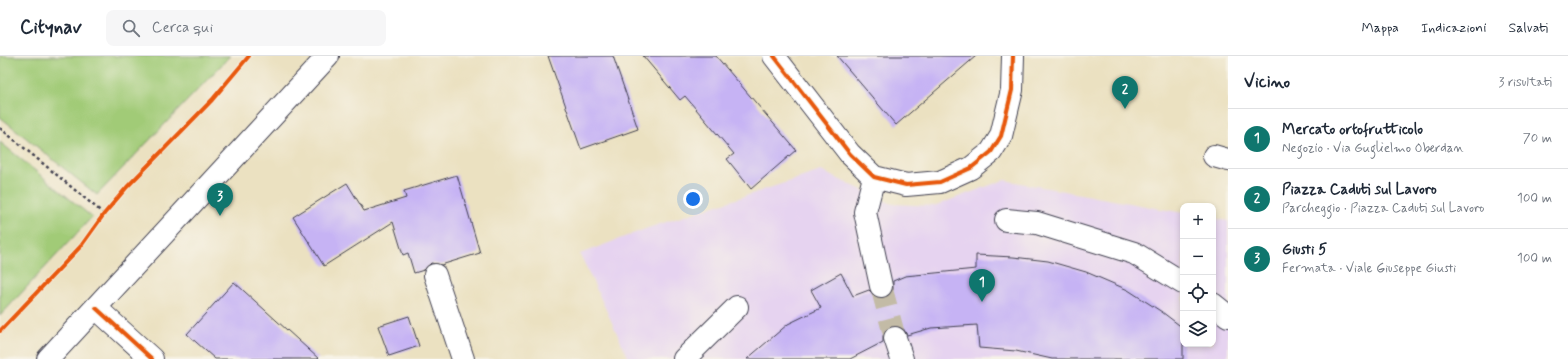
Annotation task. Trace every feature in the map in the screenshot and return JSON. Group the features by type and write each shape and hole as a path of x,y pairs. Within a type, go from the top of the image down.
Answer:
{"street":[{"path":"48,359 328,56"},
{"path":"774,56 850,154 874,177 906,185 940,182 971,168 991,152 1001,136 1012,90 1013,56"},
{"path":"874,177 865,212 881,286"},
{"path":"1006,220 1037,223 1134,253 1180,281"},
{"path":"435,275 463,359"},
{"path":"1216,306 1228,316"},
{"path":"684,359 737,307"},
{"path":"96,308 152,359"},
{"path":"896,338 902,359"}],"path":[{"path":"0,128 104,214"},
{"path":"100,220 109,209"}],"shaded area":[{"path":"821,171 892,204 934,206 1004,180 1180,212 1180,347 1216,347 1216,219 1228,221 1228,359 629,359 580,254 648,228"}],"green space":[{"path":"0,56 230,56 97,195 0,117"},
{"path":"0,142 92,217 0,316"}],"building":[{"path":"548,56 613,56 638,129 581,149"},
{"path":"643,56 716,56 796,150 751,189 727,159 734,154 685,96 680,100"},
{"path":"837,56 976,56 896,125"},
{"path":"457,175 480,253 441,265 431,263 424,270 414,273 408,253 403,255 393,222 324,266 293,217 347,183 364,211 406,198 404,191"},
{"path":"976,255 1048,261 1086,272 1128,290 1180,326 1180,347 1183,347 1183,359 1052,359 1016,351 979,348 977,325 931,328 907,335 903,328 891,326 885,330 883,342 850,359 747,359 788,324 821,308 811,290 841,273 853,296 869,290 877,298 883,298 889,295 893,290 893,281 905,276 976,269"},
{"path":"234,282 319,359 215,359 187,334"},
{"path":"409,316 419,346 389,356 378,326"}],"tunnel":[{"path":"881,286 895,338"}],"cycle path":[{"path":"0,331 81,246 104,214 127,187 212,100 249,56"},
{"path":"774,56 850,154 874,177 906,185 940,182 971,168 991,152 1001,136 1012,90 1013,56"},
{"path":"96,308 152,359"}],"place":[{"name":"Piazza Caduti sul Lavoro","path":"1125,109"},
{"name":"Giusti 5","path":"220,216"},
{"name":"Mercato ortofrutticolo","path":"982,302"}]}
